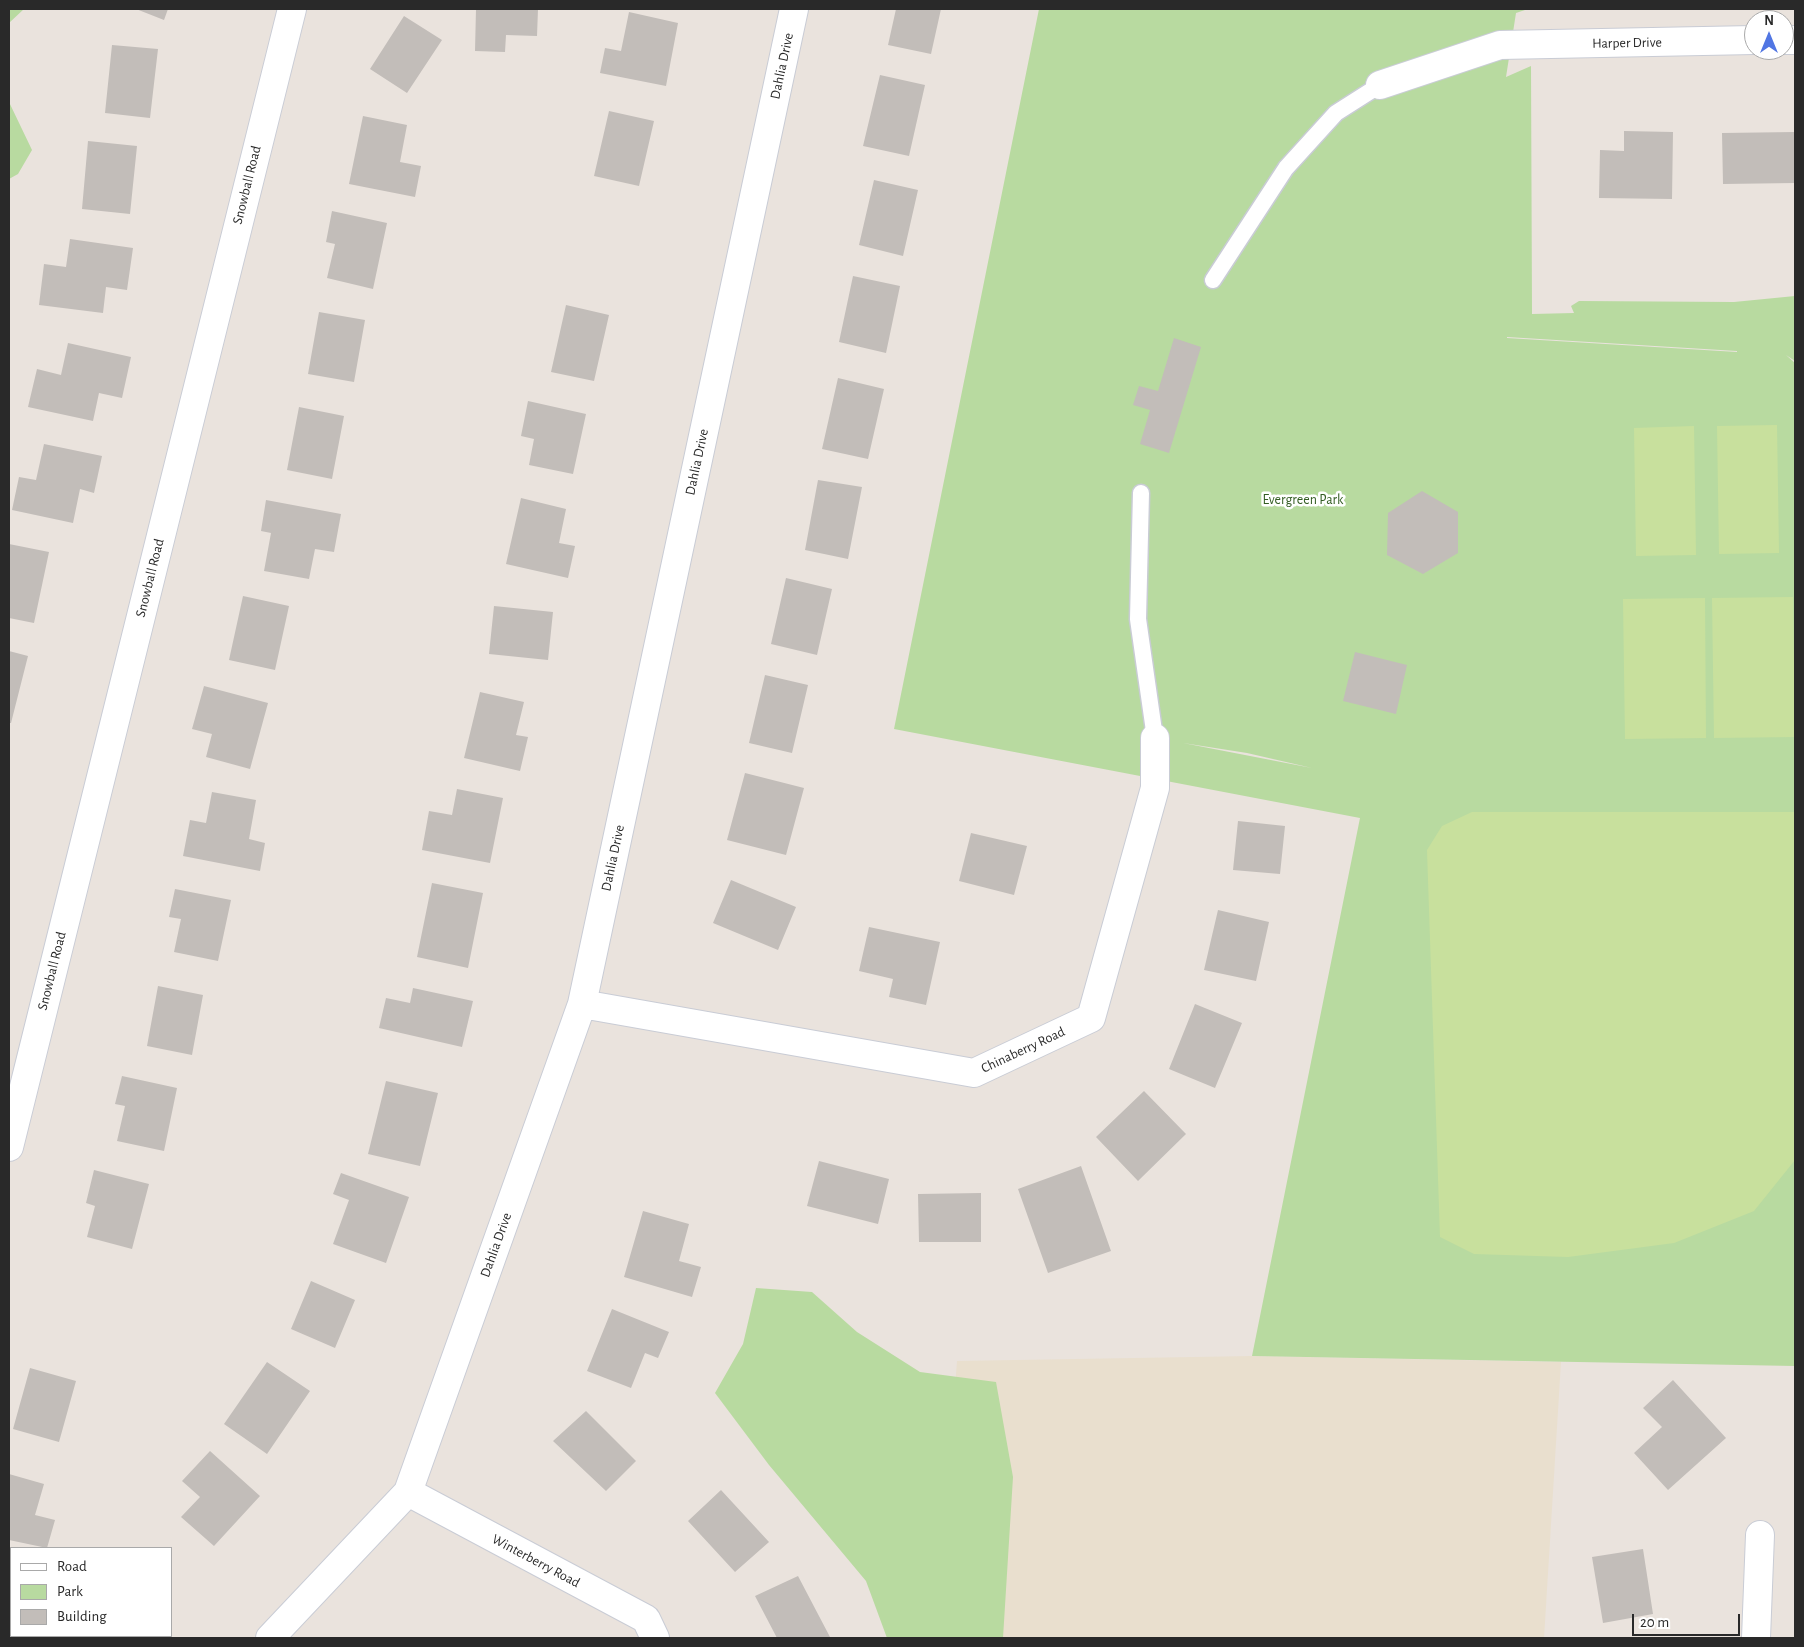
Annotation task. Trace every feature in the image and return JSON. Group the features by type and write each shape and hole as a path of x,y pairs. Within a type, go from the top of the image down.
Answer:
{"street":[{"name":"Snowball Road","path":"9,1147 292,9"},
{"name":"Dahlia Drive","path":"270,1638 408,1492 582,1004 794,9"},
{"name":"Harper Drive","path":"1380,85 1500,45 1744,40"},
{"name":"Chinaberry Road","path":"582,1004 974,1073 1091,1018 1155,788 1155,738"},
{"name":"Winterberry Road","path":"408,1492 646,1619 655,1638"},
{"path":"1756,1638 1760,1535"}],"lane":[{"path":"1214,280 1286,168 1336,113 1380,85"},
{"path":"1141,493 1138,619 1155,738"}],"shaded area":[{"path":"1252,1356 1561,1362 1544,1638 936,1638 957,1361"}],"green space":[{"path":"9,9 24,9 9,23"},
{"name":"Evergreen Park","path":"1039,9 1528,9 1516,13 1506,77 1531,66 1532,314 1574,313 1571,306 1579,301 1734,302 1795,296 1795,361 1786,355 1795,363 1795,1366 1252,1356 1360,818 894,729","holes":["1507,338 1737,351 1737,352","1183,743 1247,753 1312,768"]},
{"path":"9,102 32,150 18,174 9,179"},
{"path":"1777,425 1779,553 1719,554 1717,426"},
{"path":"1694,426 1696,555 1636,556 1634,428"},
{"path":"1793,597 1795,737 1714,738 1712,598"},
{"path":"1705,598 1706,738 1625,739 1623,599"},
{"path":"1472,812 1795,812 1795,1160 1754,1211 1674,1243 1568,1257 1474,1254 1440,1237 1427,850 1442,826"},
{"path":"756,1288 812,1292 857,1332 920,1372 996,1382 1013,1477 1003,1638 887,1638 866,1581 769,1465 715,1393 743,1344"}],"building":[{"path":"136,9 168,9 164,20"},
{"path":"476,9 538,9 537,36 506,35 505,52 475,51"},
{"path":"896,9 941,9 931,54 888,45"},
{"path":"629,12 678,23 666,86 600,73 605,48 621,51"},
{"path":"404,16 442,40 407,93 370,69"},
{"path":"112,45 158,49 150,118 105,113"},
{"path":"880,75 925,85 909,156 863,146"},
{"path":"609,111 654,121 639,186 594,176"},
{"path":"363,116 407,125 400,162 421,166 415,197 349,184"},
{"path":"1624,131 1673,132 1672,199 1599,198 1600,150 1624,151"},
{"path":"1795,132 1795,183 1723,184 1722,133"},
{"path":"88,141 137,146 130,214 82,209"},
{"path":"874,180 918,190 903,256 859,245"},
{"path":"332,211 387,223 373,289 327,278 335,244 326,242"},
{"path":"70,239 133,248 127,290 106,287 103,313 39,305 44,264 66,267"},
{"path":"853,276 900,286 886,353 839,342"},
{"path":"566,305 609,315 594,381 551,372"},
{"path":"319,312 365,320 354,382 308,374"},
{"path":"1174,338 1201,347 1169,453 1140,444 1150,410 1133,405 1139,386 1158,391"},
{"path":"68,343 131,357 122,398 99,393 93,421 28,407 37,369 61,375"},
{"path":"838,378 884,389 868,459 822,449"},
{"path":"528,401 586,414 573,474 529,465 534,439 521,436"},
{"path":"299,407 344,416 332,479 287,470"},
{"path":"44,444 102,456 94,493 80,489 73,523 12,510 19,477 36,480"},
{"path":"818,480 862,487 848,559 805,550"},
{"path":"1422,491 1458,512 1458,553 1423,574 1387,555 1388,513"},
{"path":"521,498 566,509 559,543 575,546 568,578 506,564"},
{"path":"266,500 341,514 334,552 315,549 309,579 264,571 271,533 261,531"},
{"path":"9,544 49,552 34,623 9,618"},
{"path":"786,578 832,589 817,655 771,644"},
{"path":"243,596 289,606 275,670 229,660"},
{"path":"494,606 553,612 548,660 489,654"},
{"path":"9,651 28,656 11,723 9,723"},
{"path":"1355,652 1407,665 1396,714 1343,701"},
{"path":"765,675 808,685 792,753 749,743"},
{"path":"204,686 268,703 250,769 206,757 212,734 192,729"},
{"path":"480,692 524,702 516,735 528,737 520,771 464,758"},
{"path":"745,773 804,788 786,855 727,840"},
{"path":"457,789 503,798 490,863 422,850 429,811 452,815"},
{"path":"212,792 256,800 249,839 265,843 260,871 183,856 190,820 206,823"},
{"path":"1238,821 1285,826 1280,874 1233,870"},
{"path":"971,833 1027,846 1014,895 959,881"},
{"path":"731,880 796,907 778,950 713,923"},
{"path":"432,883 483,893 468,968 417,957"},
{"path":"175,889 231,900 218,961 174,952 181,919 169,917"},
{"path":"1218,910 1269,922 1256,981 1204,970"},
{"path":"869,927 940,942 926,1005 889,997 893,979 859,971"},
{"path":"158,986 203,995 192,1055 147,1046"},
{"path":"413,988 473,1001 462,1047 379,1028 386,998 410,1003"},
{"path":"1195,1004 1242,1023 1215,1088 1169,1069"},
{"path":"122,1076 177,1088 164,1151 117,1141 125,1106 115,1104"},
{"path":"386,1081 438,1093 420,1166 368,1154"},
{"path":"1144,1091 1186,1134 1138,1181 1096,1137"},
{"path":"819,1161 889,1179 878,1224 807,1206"},
{"path":"1081,1166 1111,1251 1048,1273 1018,1189"},
{"path":"94,1170 149,1184 132,1249 87,1237 95,1206 86,1203"},
{"path":"341,1173 409,1197 386,1263 333,1244 349,1200 333,1194"},
{"path":"981,1193 981,1242 919,1242 918,1194"},
{"path":"643,1211 689,1224 679,1261 701,1267 692,1297 624,1277"},
{"path":"311,1281 355,1300 335,1348 291,1329"},
{"path":"612,1309 669,1332 658,1358 645,1353 631,1388 587,1371"},
{"path":"267,1362 310,1391 267,1454 224,1424"},
{"path":"30,1368 76,1381 59,1442 13,1429"},
{"path":"1673,1380 1726,1438 1668,1490 1634,1453 1662,1427 1643,1408"},
{"path":"586,1411 636,1461 606,1491 553,1441"},
{"path":"210,1451 260,1496 214,1546 181,1517 200,1497 182,1481"},
{"path":"9,1474 44,1484 35,1515 55,1520 47,1547 9,1540"},
{"path":"721,1490 769,1542 735,1572 688,1521"},
{"path":"1643,1549 1653,1614 1603,1623 1592,1557"},
{"path":"798,1576 830,1637 777,1638 755,1596"},
{"path":"9,1580 10,1637 21,1638 9,1638"}]}
